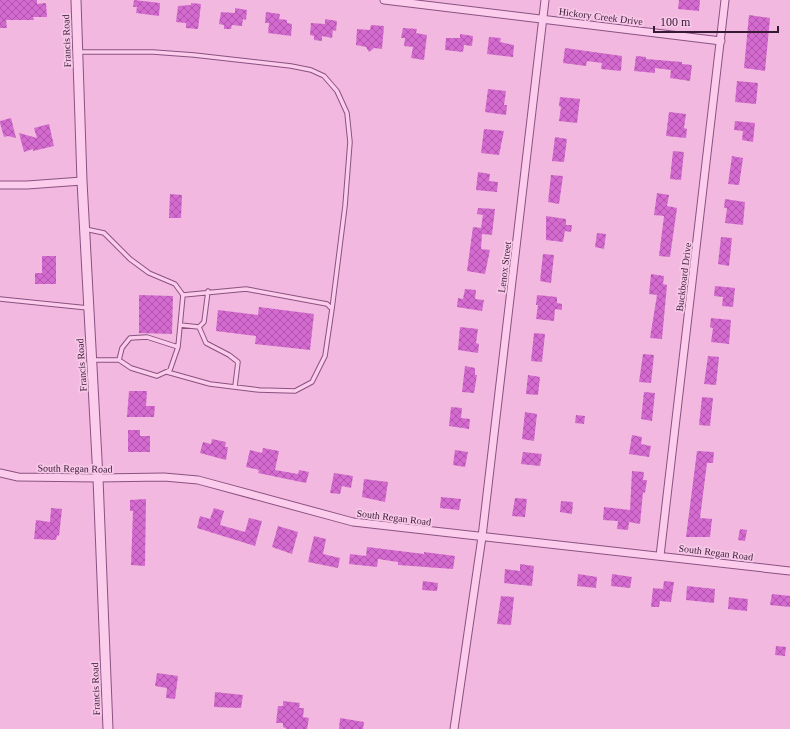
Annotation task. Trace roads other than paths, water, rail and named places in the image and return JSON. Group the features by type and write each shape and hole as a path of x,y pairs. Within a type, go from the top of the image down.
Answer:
{"street":[{"name":"Francis Road","path":"76,0 84,229 98,478 108,729"},
{"name":"Hickory Creek Drive","path":"384,0 721,41"},
{"name":"Lenox Street","path":"454,729 482,537 545,0"},
{"name":"Buckboard Drive","path":"660,556 725,0"},
{"path":"0,184 27,185 82,181"},
{"name":"South Regan Road","path":"0,473 18,477 164,477 198,480 353,522 790,571"}],"lane":[{"path":"77,52 153,52 194,55 291,66 311,70 324,76 337,91 347,113 350,142 345,206 332,309 325,356 312,382 295,391 259,390 210,384 167,372"},
{"path":"84,229 104,233 130,259 149,272 175,284 183,295 178,347 170,370 157,376 131,368 120,360 91,360"},
{"path":"183,295 208,291 246,289 327,304 332,309"},
{"path":"199,327 204,322 208,291"},
{"path":"0,299 88,308"},
{"path":"180,325 199,327"},
{"path":"199,327 206,343 238,362 235,386"},
{"path":"120,360 122,348 130,338 147,337 178,347"}]}
